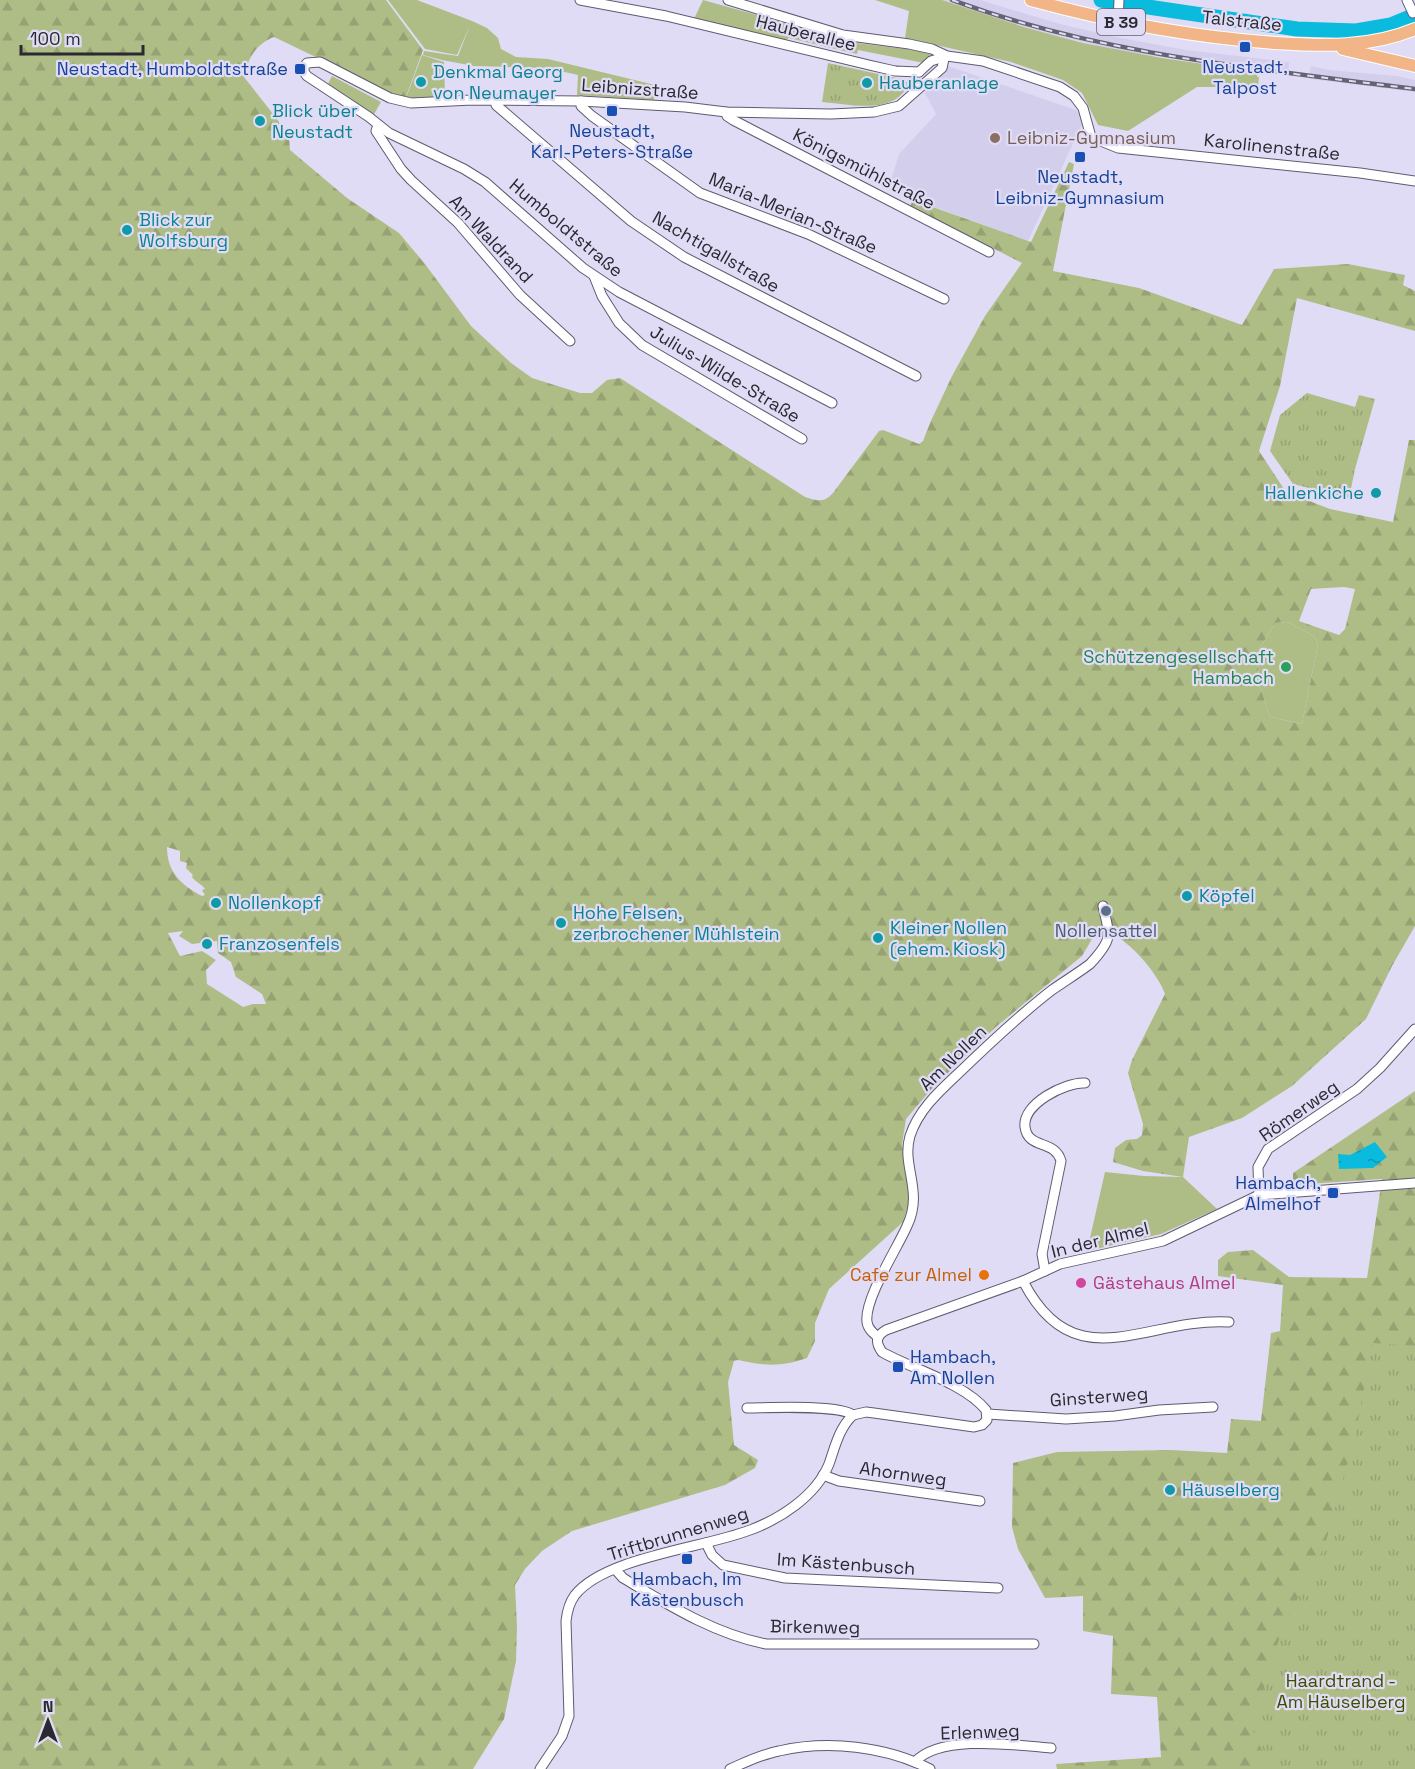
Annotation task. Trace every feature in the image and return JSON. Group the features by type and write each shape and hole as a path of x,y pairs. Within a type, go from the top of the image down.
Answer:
{"main road":[{"name":"Talstraße","path":"1031,0 1119,10 1213,37 1251,41 1329,45 1365,43 1415,29"},
{"path":"1381,40 1383,52 1390,61"},
{"path":"1329,45 1415,66"}],"street":[{"name":"Hauberallee","path":"580,0 658,14 896,71 920,72"},
{"path":"728,0 843,35 932,49 945,58"},
{"path":"1407,0 1413,13"},
{"path":"928,80 920,72 931,61 945,58"},
{"name":"Leibnizstraße","path":"313,62 320,62 400,102 581,101 686,107 726,112 850,114 888,110 899,106 942,68 945,58"},
{"name":"Karolinenstraße","path":"945,58 983,62 1060,87 1074,96 1083,108 1091,137 1118,148 1360,173 1415,181"},
{"name":"Humboldtstraße","path":"313,62 307,63 304,67 307,76 402,140 464,169 485,182 594,276 643,306 832,404"},
{"name":"Nachtigallstraße","path":"495,101 502,111 631,221 684,257 916,376"},
{"name":"Maria-Merian-Straße","path":"581,101 581,106 592,116 700,193 808,234 944,299"},
{"name":"Königsmühlstraße","path":"726,112 727,116 733,120 989,252"},
{"name":"Am Waldrand","path":"378,124 376,131 401,169 458,223 520,295 570,342"},
{"name":"Julius-Wilde-Straße","path":"594,276 602,296 619,323 642,345 802,439"},
{"name":"Am Nollen","path":"878,1337 868,1327 867,1314 875,1290 912,1215 914,1192 908,1151 909,1140 920,1116 936,1095 998,1037 1039,1001 1090,964 1109,938 1103,906"},
{"name":"Römerweg","path":"1259,1195 1258,1167 1268,1149 1358,1089 1415,1029"},
{"path":"1045,1271 1042,1254 1061,1161 1053,1148 1037,1143 1029,1136 1026,1130 1026,1119 1038,1104 1057,1089 1074,1082 1085,1083"},
{"path":"1259,1195 1415,1183"},
{"name":"In der Almel","path":"878,1337 880,1333 894,1327 1075,1260 1163,1241 1259,1195"},
{"path":"1023,1281 1032,1298 1047,1317 1069,1332 1082,1337 1108,1339 1199,1321 1228,1322"},
{"path":"747,1408 832,1409 853,1415 866,1412 974,1427 984,1424 988,1414 977,1400 882,1352 877,1343 878,1337"},
{"name":"Ginsterweg","path":"988,1414 1066,1419 1213,1407"},
{"name":"Triftbrunnenweg","path":"540,1769 562,1736 569,1716 566,1621 570,1604 575,1596 590,1582 615,1569 748,1531 777,1518 802,1499 823,1475 844,1426 853,1415"},
{"name":"Ahornweg","path":"823,1475 839,1481 980,1502"},
{"name":"Im Kästenbusch","path":"706,1543 716,1560 723,1565 785,1578 998,1588"},
{"name":"Birkenweg","path":"615,1569 622,1578 694,1617 741,1637 765,1644 1034,1644"},
{"name":"Erlenweg","path":"915,1762 927,1751 950,1746 1015,1745 1051,1748"},
{"path":"730,1769 778,1751 823,1746 873,1750 915,1762 930,1769"}],"shaded area":[{"path":"942,0 980,0 1060,24 1121,38 1186,50 1288,62 1288,76 1115,50 1027,28"},
{"name":"Leibniz-Gymnasium","path":"948,66 1076,110 1082,115 1083,122 1028,241 888,190 899,154 936,114 925,93"},
{"path":"1311,66 1415,80 1415,92 1309,79"}],"green space":[{"path":"0,0 386,0 423,50 406,97 395,95 274,37 254,52 244,77 289,137 290,150 347,198 399,233 471,326 511,363 532,378 580,393 592,393 607,380 620,378 805,497 813,499 823,500 833,493 879,431 883,430 919,444 923,441 952,376 985,316 1022,263 910,206 913,200 1031,242 1069,162 1074,164 1053,271 1139,288 1242,325 1274,269 1348,264 1405,275 1403,285 1415,291 1415,331 1297,298 1280,386 1259,451 1286,492 1330,509 1393,522 1409,440 1415,440 1415,926 1366,1019 1292,1086 1242,1118 1189,1137 1183,1177 1143,1171 1113,1162 1115,1148 1126,1140 1137,1139 1142,1135 1143,1124 1128,1073 1132,1060 1165,994 1149,967 1132,948 1113,935 1105,932 1095,934 1082,956 997,1026 934,1086 906,1119 902,1144 911,1196 903,1222 829,1289 815,1323 815,1341 807,1358 773,1365 734,1361 728,1382 734,1445 758,1460 755,1468 725,1485 572,1531 542,1551 525,1569 515,1585 516,1661 504,1719 473,1769 0,1769","holes":["1344,587 1355,589 1345,629 1339,635 1299,621 1311,589","1287,622 1314,636 1318,644 1302,724 1270,717 1259,683 1258,651 1275,623","167,847 180,851 180,861 187,863 186,868 205,889 202,890 205,895 202,896 177,877 168,856","183,931 179,936 192,944 217,941 218,953 231,962 236,977 262,994 266,1004 243,1007 207,984 206,970 216,960 202,951 180,956 168,933"]},
{"path":"388,0 417,0 472,21 487,28 498,38 501,49 516,57 548,59 655,85 654,100 577,95 578,75 547,68 474,66 423,55 424,51 458,56 470,25 457,55 425,49"},
{"path":"703,0 857,43 929,52 931,56 924,63 858,50 857,54 789,38 785,41 694,19"},
{"path":"875,0 942,0 1027,28 1083,43 1162,58 1258,72 1258,87 1197,87 1128,131 1098,125 1082,93 1063,80 1011,62 905,38 909,11"},
{"path":"422,55 444,62 445,97 406,98"},
{"name":"Hauberanlage","path":"828,63 901,79 908,84 902,94 893,101 882,104 857,106 822,102"},
{"path":"332,76 381,102 373,116 327,86"},
{"path":"1307,393 1355,407 1359,395 1375,399 1349,498 1293,484 1270,451 1280,415"},
{"name":"Schützengesellschaft Hambach","path":"1287,622 1314,636 1318,644 1302,724 1270,717 1259,683 1258,651 1275,623"},
{"path":"1415,1091 1415,1769 1057,1769 1056,1764 1161,1757 1157,1697 1111,1694 1113,1636 1083,1631 1083,1596 1045,1598 1018,1549 1012,1527 1013,1463 1057,1452 1171,1450 1227,1453 1231,1419 1261,1421 1271,1333 1280,1331 1283,1285 1218,1276 1218,1260 1228,1252 1253,1250 1289,1277 1367,1278 1382,1179 1293,1185 1293,1173"},
{"path":"1105,1172 1183,1177 1217,1209 1161,1234 1087,1251"},
{"name":"Haardtrand - Am Häuselberg","path":"1373,1343 1415,1346 1415,1769 1271,1769 1251,1727 1283,1627 1325,1545 1355,1436"}],"water":[{"path":"1375,1142 1387,1157 1373,1168 1339,1169 1338,1154 1350,1155"}],"waterway":[{"path":"1101,0 1297,29 1356,31 1391,25 1415,15"}],"railway":[{"path":"952,0 1008,19 1123,47 1239,67 1415,89"}],"place":[{"name":"Neustadt, Talpost","path":"1245,47"},
{"name":"Neustadt, Humboldtstraße","path":"300,69"},
{"name":"Denkmal Georg von Neumayer","path":"421,82"},
{"name":"Hauberanlage","path":"867,83"},
{"name":"Neustadt, Karl-Peters-Straße","path":"612,111"},
{"name":"Blick über Neustadt","path":"260,121"},
{"name":"Leibniz-Gymnasium","path":"995,138"},
{"name":"Neustadt, Leibniz-Gymnasium","path":"1080,157"},
{"name":"Blick zur Wolfsburg","path":"127,230"},
{"name":"Hallenkiche","path":"1376,493"},
{"name":"Schützengesellschaft Hambach","path":"1286,667"},
{"name":"Köpfel","path":"1187,896"},
{"name":"Nollenkopf","path":"216,903"},
{"name":"Nollensattel","path":"1106,911"},
{"name":"Hohe Felsen, zerbrochener Mühlstein","path":"561,923"},
{"name":"Kleiner Nollen (ehem. Kiosk)","path":"878,938"},
{"name":"Franzosenfels","path":"207,944"},
{"name":"Hambach, Almelhof","path":"1333,1193"},
{"name":"Cafe zur Almel","path":"984,1275"},
{"name":"Gästehaus Almel","path":"1081,1283"},
{"name":"Hambach, Am Nollen","path":"898,1367"},
{"name":"Häuselberg","path":"1170,1490"},
{"name":"Hambach, Im Kästenbusch","path":"687,1559"}]}
